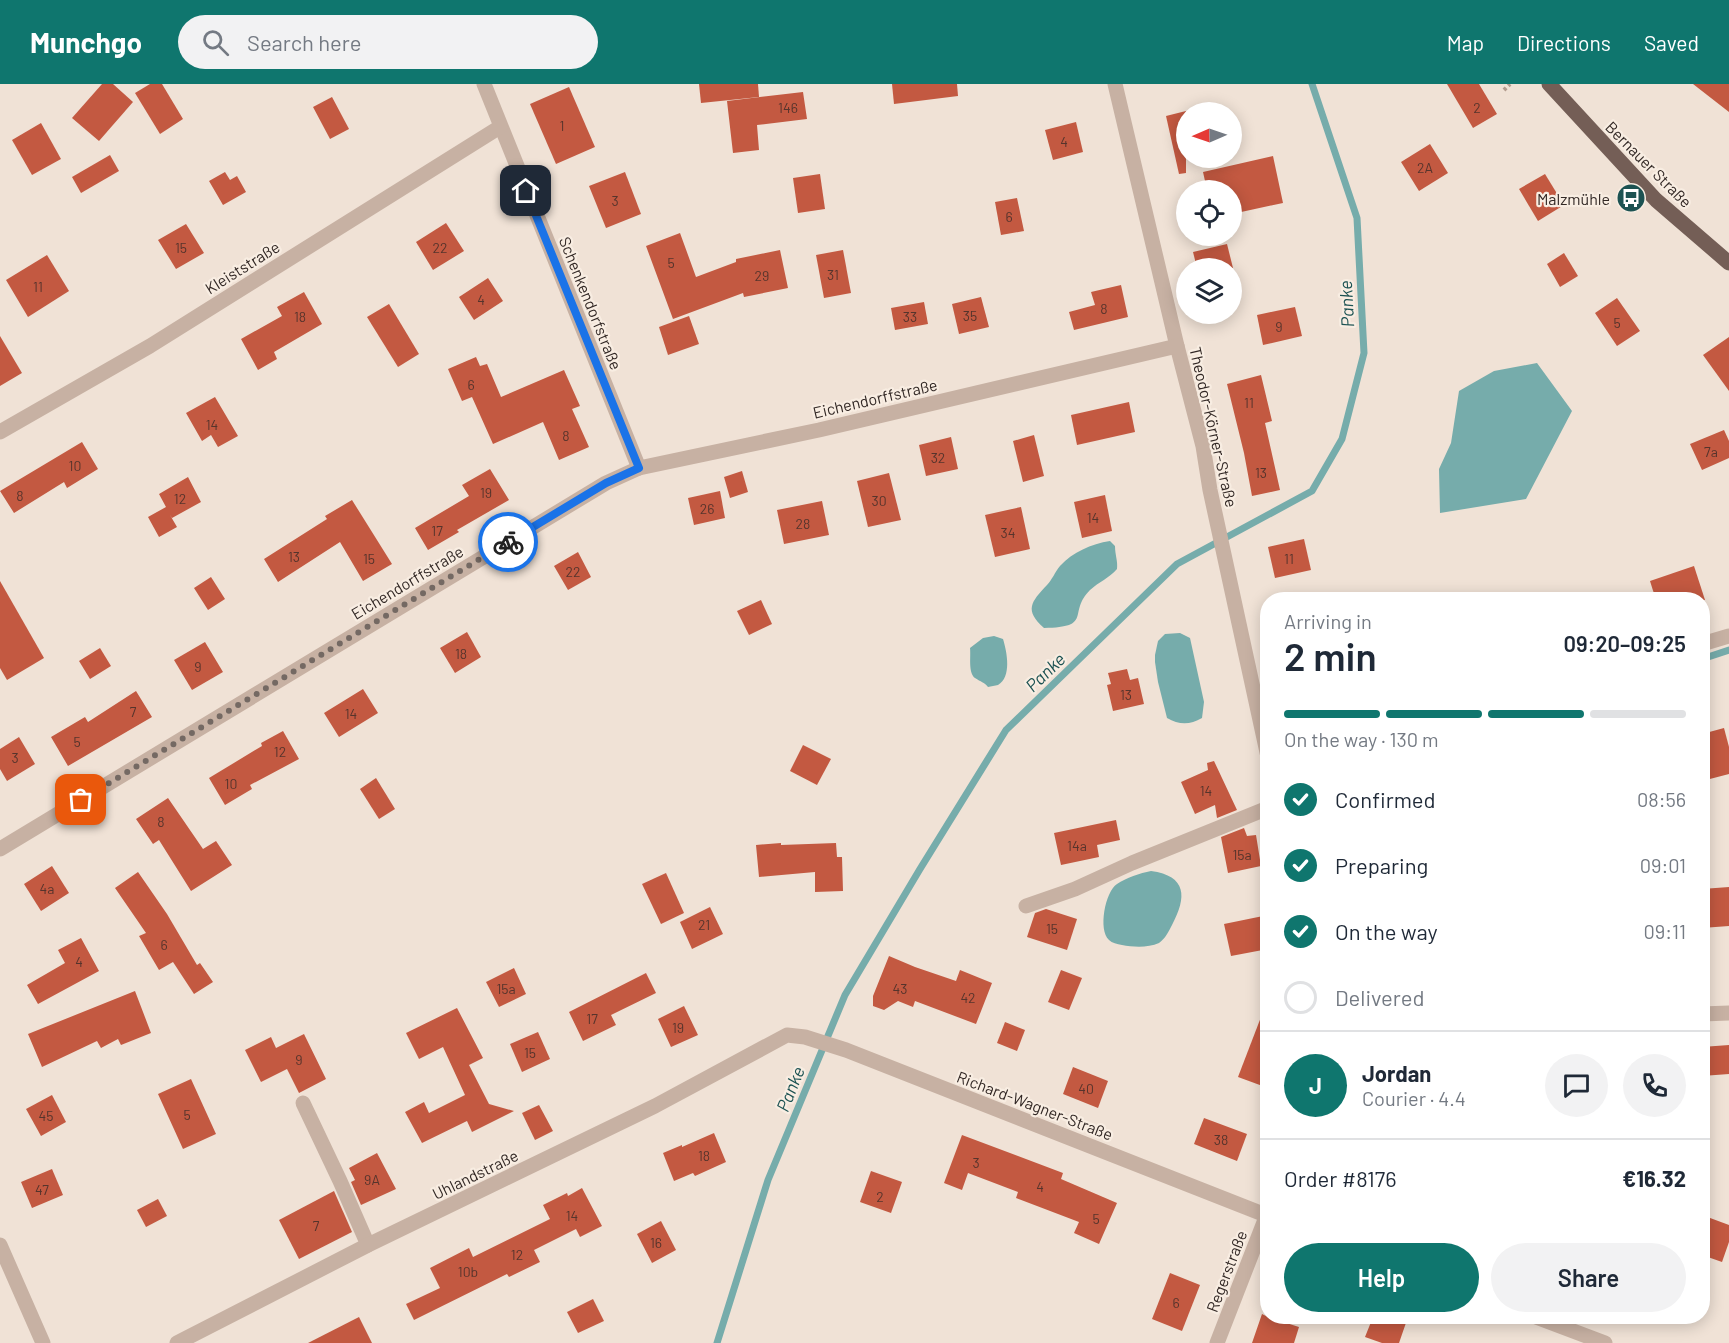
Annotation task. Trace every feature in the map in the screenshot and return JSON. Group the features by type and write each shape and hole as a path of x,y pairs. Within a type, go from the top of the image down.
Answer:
{"main road":[{"name":"Bernauer Straße","path":"1549,84 1656,200 1729,264"}],"street":[{"name":"Schenkendorfstraße","path":"484,84 639,468"},
{"name":"Theodor-Körner-Straße","path":"1115,84 1203,446 1216,519 1260,719"},
{"name":"Kleiststraße","path":"0,432 150,346 500,127"},
{"name":"Eichendorffstraße","path":"0,849 606,483 639,468 826,428 1177,346"},
{"path":"1710,642 1729,636"},
{"path":"1026,906 1075,889 1132,863 1260,811"},
{"path":"1710,1013 1729,1012"},
{"name":"Richard-Wagner-Straße","path":"787,1035 806,1037 846,1050 1260,1211"},
{"name":"Uhlandstraße","path":"177,1343 368,1245 655,1106 787,1035"},
{"path":"303,1102 368,1245"},
{"name":"Regerstraße","path":"1217,1343 1260,1232"},
{"path":"0,1245 43,1343"},
{"path":"1555,1324 1605,1343"}],"path":[{"path":"1504,90 1510,84"}],"water":[{"path":"1537,363 1572,411 1526,499 1440,513 1439,469 1451,443 1459,391 1494,371"},
{"path":"1110,541 1115,546 1117,569 1083,598 1074,622 1059,627 1044,628 1034,616 1032,606 1058,568 1083,549"},
{"path":"1180,633 1190,638 1204,702 1202,718 1184,723 1167,718 1155,662 1158,641 1165,634"},
{"path":"994,636 1003,639 1007,670 998,685 988,687 973,676 970,648 983,638"},
{"path":"1151,871 1172,878 1181,889 1180,905 1170,930 1159,943 1150,946 1140,947 1112,942 1104,928 1104,911 1109,895 1117,884"}],"building":[{"path":"102,84 113,84 133,102 99,141 72,118"},
{"path":"150,84 162,84 183,119 160,134 135,93"},
{"path":"699,84 758,84 759,97 701,103"},
{"path":"892,84 957,84 958,96 894,104"},
{"path":"1447,84 1479,84 1497,114 1473,128"},
{"path":"1693,84 1729,84 1729,112"},
{"path":"569,87 595,147 556,164 530,104"},
{"path":"803,92 807,119 757,125 759,150 733,153 727,101"},
{"path":"332,97 349,129 330,139 313,107"},
{"path":"1176,114 1176,161 1166,116"},
{"path":"1076,122 1083,152 1053,160 1045,130"},
{"path":"41,123 61,159 32,175 12,140"},
{"path":"1430,144 1448,173 1419,191 1401,162"},
{"path":"110,155 119,171 81,193 72,177"},
{"path":"1273,156 1283,203 1242,212 1242,180 1205,180 1203,172 1220,168 1242,168 1242,163"},
{"path":"1178,168 1186,168 1186,173 1179,174"},
{"path":"225,172 230,180 237,176 246,192 223,205 209,181"},
{"path":"625,172 641,214 606,228 589,186"},
{"path":"820,174 825,209 798,213 793,178"},
{"path":"1545,174 1564,205 1538,221 1519,189"},
{"path":"1017,198 1024,231 1001,235 995,202"},
{"path":"446,223 464,251 433,270 416,242"},
{"path":"186,224 204,253 176,269 158,240"},
{"path":"680,233 696,277 736,262 736,259 780,250 788,288 744,297 743,293 673,319 646,246"},
{"path":"1228,246 1230,258 1194,258 1193,252"},
{"path":"843,250 851,293 824,298 816,255"},
{"path":"1564,253 1578,276 1560,287 1547,264"},
{"path":"47,255 69,291 28,317 6,280"},
{"path":"488,278 503,301 474,320 459,297"},
{"path":"1121,285 1128,317 1074,330 1069,312 1095,305 1091,292"},
{"path":"304,292 322,324 274,352 277,359 258,370 241,339 282,316 277,307"},
{"path":"981,297 989,327 959,334 952,304"},
{"path":"1617,298 1640,331 1617,346 1595,313"},
{"path":"924,302 928,324 895,330 891,308"},
{"path":"389,304 419,354 398,367 367,317"},
{"path":"1295,307 1302,336 1263,345 1257,315"},
{"path":"689,316 699,344 668,355 659,327"},
{"path":"0,336 22,373 0,386"},
{"path":"1729,337 1729,391 1703,355"},
{"path":"476,357 480,366 487,364 501,397 564,370 580,406 572,409 589,447 559,460 543,422 493,444 472,397 462,401 448,369"},
{"path":"1261,375 1272,421 1265,423 1280,490 1252,496 1227,384"},
{"path":"215,397 238,436 218,447 211,435 202,441 186,413"},
{"path":"1129,402 1135,432 1077,445 1071,415"},
{"path":"1724,430 1729,441 1729,458 1702,470 1690,444"},
{"path":"1034,435 1044,476 1023,482 1013,441"},
{"path":"951,437 958,469 926,476 919,445"},
{"path":"82,442 98,469 67,488 64,482 14,513 0,491"},
{"path":"490,469 509,500 428,550 415,528 469,496 462,485"},
{"path":"742,471 748,492 730,498 724,477"},
{"path":"889,473 901,520 868,527 857,481"},
{"path":"188,477 201,502 172,518 170,515 177,527 159,537 148,517 166,507 159,494"},
{"path":"720,491 725,518 694,525 688,498"},
{"path":"1105,495 1112,531 1082,538 1074,502"},
{"path":"352,500 392,564 363,581 340,542 278,582 264,559 327,519 325,516"},
{"path":"822,501 829,535 784,544 777,510"},
{"path":"1021,507 1030,549 995,557 985,515"},
{"path":"1304,539 1311,570 1275,578 1268,547"},
{"path":"578,552 591,577 568,590 554,566"},
{"path":"1694,566 1702,592 1653,592 1650,581"},
{"path":"211,577 225,599 208,610 194,588"},
{"path":"0,581 44,658 7,680 0,668"},
{"path":"761,600 772,624 749,635 737,611"},
{"path":"467,632 481,657 455,673 440,648"},
{"path":"205,642 223,672 192,690 174,660"},
{"path":"100,648 111,666 90,679 79,661"},
{"path":"1127,669 1130,680 1138,678 1144,704 1113,711 1107,685 1111,684 1108,673"},
{"path":"363,689 378,713 339,737 324,713"},
{"path":"136,691 152,717 68,766 51,737 85,717 88,722"},
{"path":"1724,728 1729,747 1729,774 1710,779 1710,732"},
{"path":"283,731 299,759 250,785 252,789 225,805 209,778"},
{"path":"19,737 35,764 7,781 0,769 0,749"},
{"path":"803,745 831,759 817,785 790,771"},
{"path":"1214,761 1237,810 1217,818 1215,805 1195,814 1181,782 1208,770 1207,763"},
{"path":"376,778 395,809 379,819 360,789"},
{"path":"168,798 203,849 216,841 232,865 191,891 159,840 153,844 136,819"},
{"path":"1116,820 1120,840 1097,845 1099,857 1061,865 1054,833"},
{"path":"1244,828 1247,836 1256,835 1260,866 1228,873 1221,837"},
{"path":"781,843 781,845 836,843 837,857 842,857 843,891 815,892 815,872 759,877 756,845"},
{"path":"52,866 69,893 41,911 24,884"},
{"path":"138,872 167,914 197,965 200,963 213,982 194,994 173,962 159,970 139,936 146,933 115,888"},
{"path":"666,873 684,913 661,924 642,884"},
{"path":"1729,887 1729,926 1710,927 1710,888"},
{"path":"710,907 723,934 692,949 680,922"},
{"path":"1046,909 1077,919 1067,950 1027,937 1035,913"},
{"path":"1260,917 1260,951 1231,956 1224,924"},
{"path":"81,938 99,971 38,1004 27,985 65,963 58,950"},
{"path":"889,956 956,981 960,970 992,983 976,1024 915,1001 913,1007 898,1001 884,1010 873,1006 873,996"},
{"path":"514,968 526,994 499,1007 486,982"},
{"path":"1061,970 1082,978 1069,1010 1048,1002"},
{"path":"646,973 656,993 611,1015 616,1025 583,1041 569,1012"},
{"path":"135,991 151,1033 121,1045 118,1039 101,1048 97,1041 42,1067 28,1034"},
{"path":"684,1006 698,1035 671,1047 658,1019"},
{"path":"457,1008 483,1058 469,1065 489,1104 514,1111 472,1132 467,1121 422,1143 405,1112 424,1102 429,1113 465,1095 443,1047 419,1059 406,1033"},
{"path":"1260,1020 1260,1085 1238,1077"},
{"path":"1005,1022 1025,1030 1017,1051 997,1043"},
{"path":"538,1032 550,1059 522,1072 510,1044"},
{"path":"304,1034 326,1079 299,1093 287,1069 261,1082 245,1050 271,1037 276,1048"},
{"path":"1729,1045 1729,1074 1710,1075 1710,1046"},
{"path":"1073,1067 1108,1081 1098,1108 1063,1094"},
{"path":"191,1079 216,1134 183,1149 158,1094"},
{"path":"52,1095 66,1122 41,1136 26,1109"},
{"path":"539,1105 553,1131 535,1140 522,1113"},
{"path":"1204,1118 1247,1134 1237,1161 1194,1144"},
{"path":"714,1133 726,1162 695,1176 693,1173 674,1181 663,1153"},
{"path":"962,1135 1063,1173 1061,1179 1117,1203 1099,1244 1074,1233 1079,1222 1016,1198 1018,1192 968,1173 962,1190 944,1183"},
{"path":"377,1153 396,1189 361,1205 351,1182 355,1180 349,1168"},
{"path":"52,1169 63,1195 32,1208 21,1182"},
{"path":"871,1171 902,1182 891,1213 860,1202"},
{"path":"582,1188 602,1226 580,1237 576,1229 534,1250 540,1262 509,1277 507,1274 414,1320 406,1304 440,1288 430,1268 469,1248 473,1257 550,1219 543,1205"},
{"path":"334,1191 352,1232 299,1259 279,1220"},
{"path":"158,1199 167,1216 146,1227 137,1210"},
{"path":"1710,1218 1729,1225 1729,1242 1722,1262 1710,1258"},
{"path":"661,1221 676,1250 652,1263 637,1234"},
{"path":"1170,1273 1200,1285 1182,1331 1152,1319"},
{"path":"593,1299 604,1321 578,1333 567,1312"},
{"path":"359,1317 372,1343 308,1343"},
{"path":"1260,1320 1260,1324 1290,1324 1299,1327 1294,1343 1252,1343"},
{"path":"1370,1324 1406,1324 1399,1343 1382,1343 1365,1337"}],"waterway":[{"name":"Panke","path":"717,1343 768,1180 845,995 1006,730 1177,564 1312,491 1342,439 1364,353 1357,218 1312,84"},
{"path":"1710,656 1729,650"}],"way so far":[{"path":"81,800 508,542"}],"place":[{"name":"Malzmühle","path":"1631,198"}],"route":[{"path":"508,542 606,483 639,468 526,191"}]}
